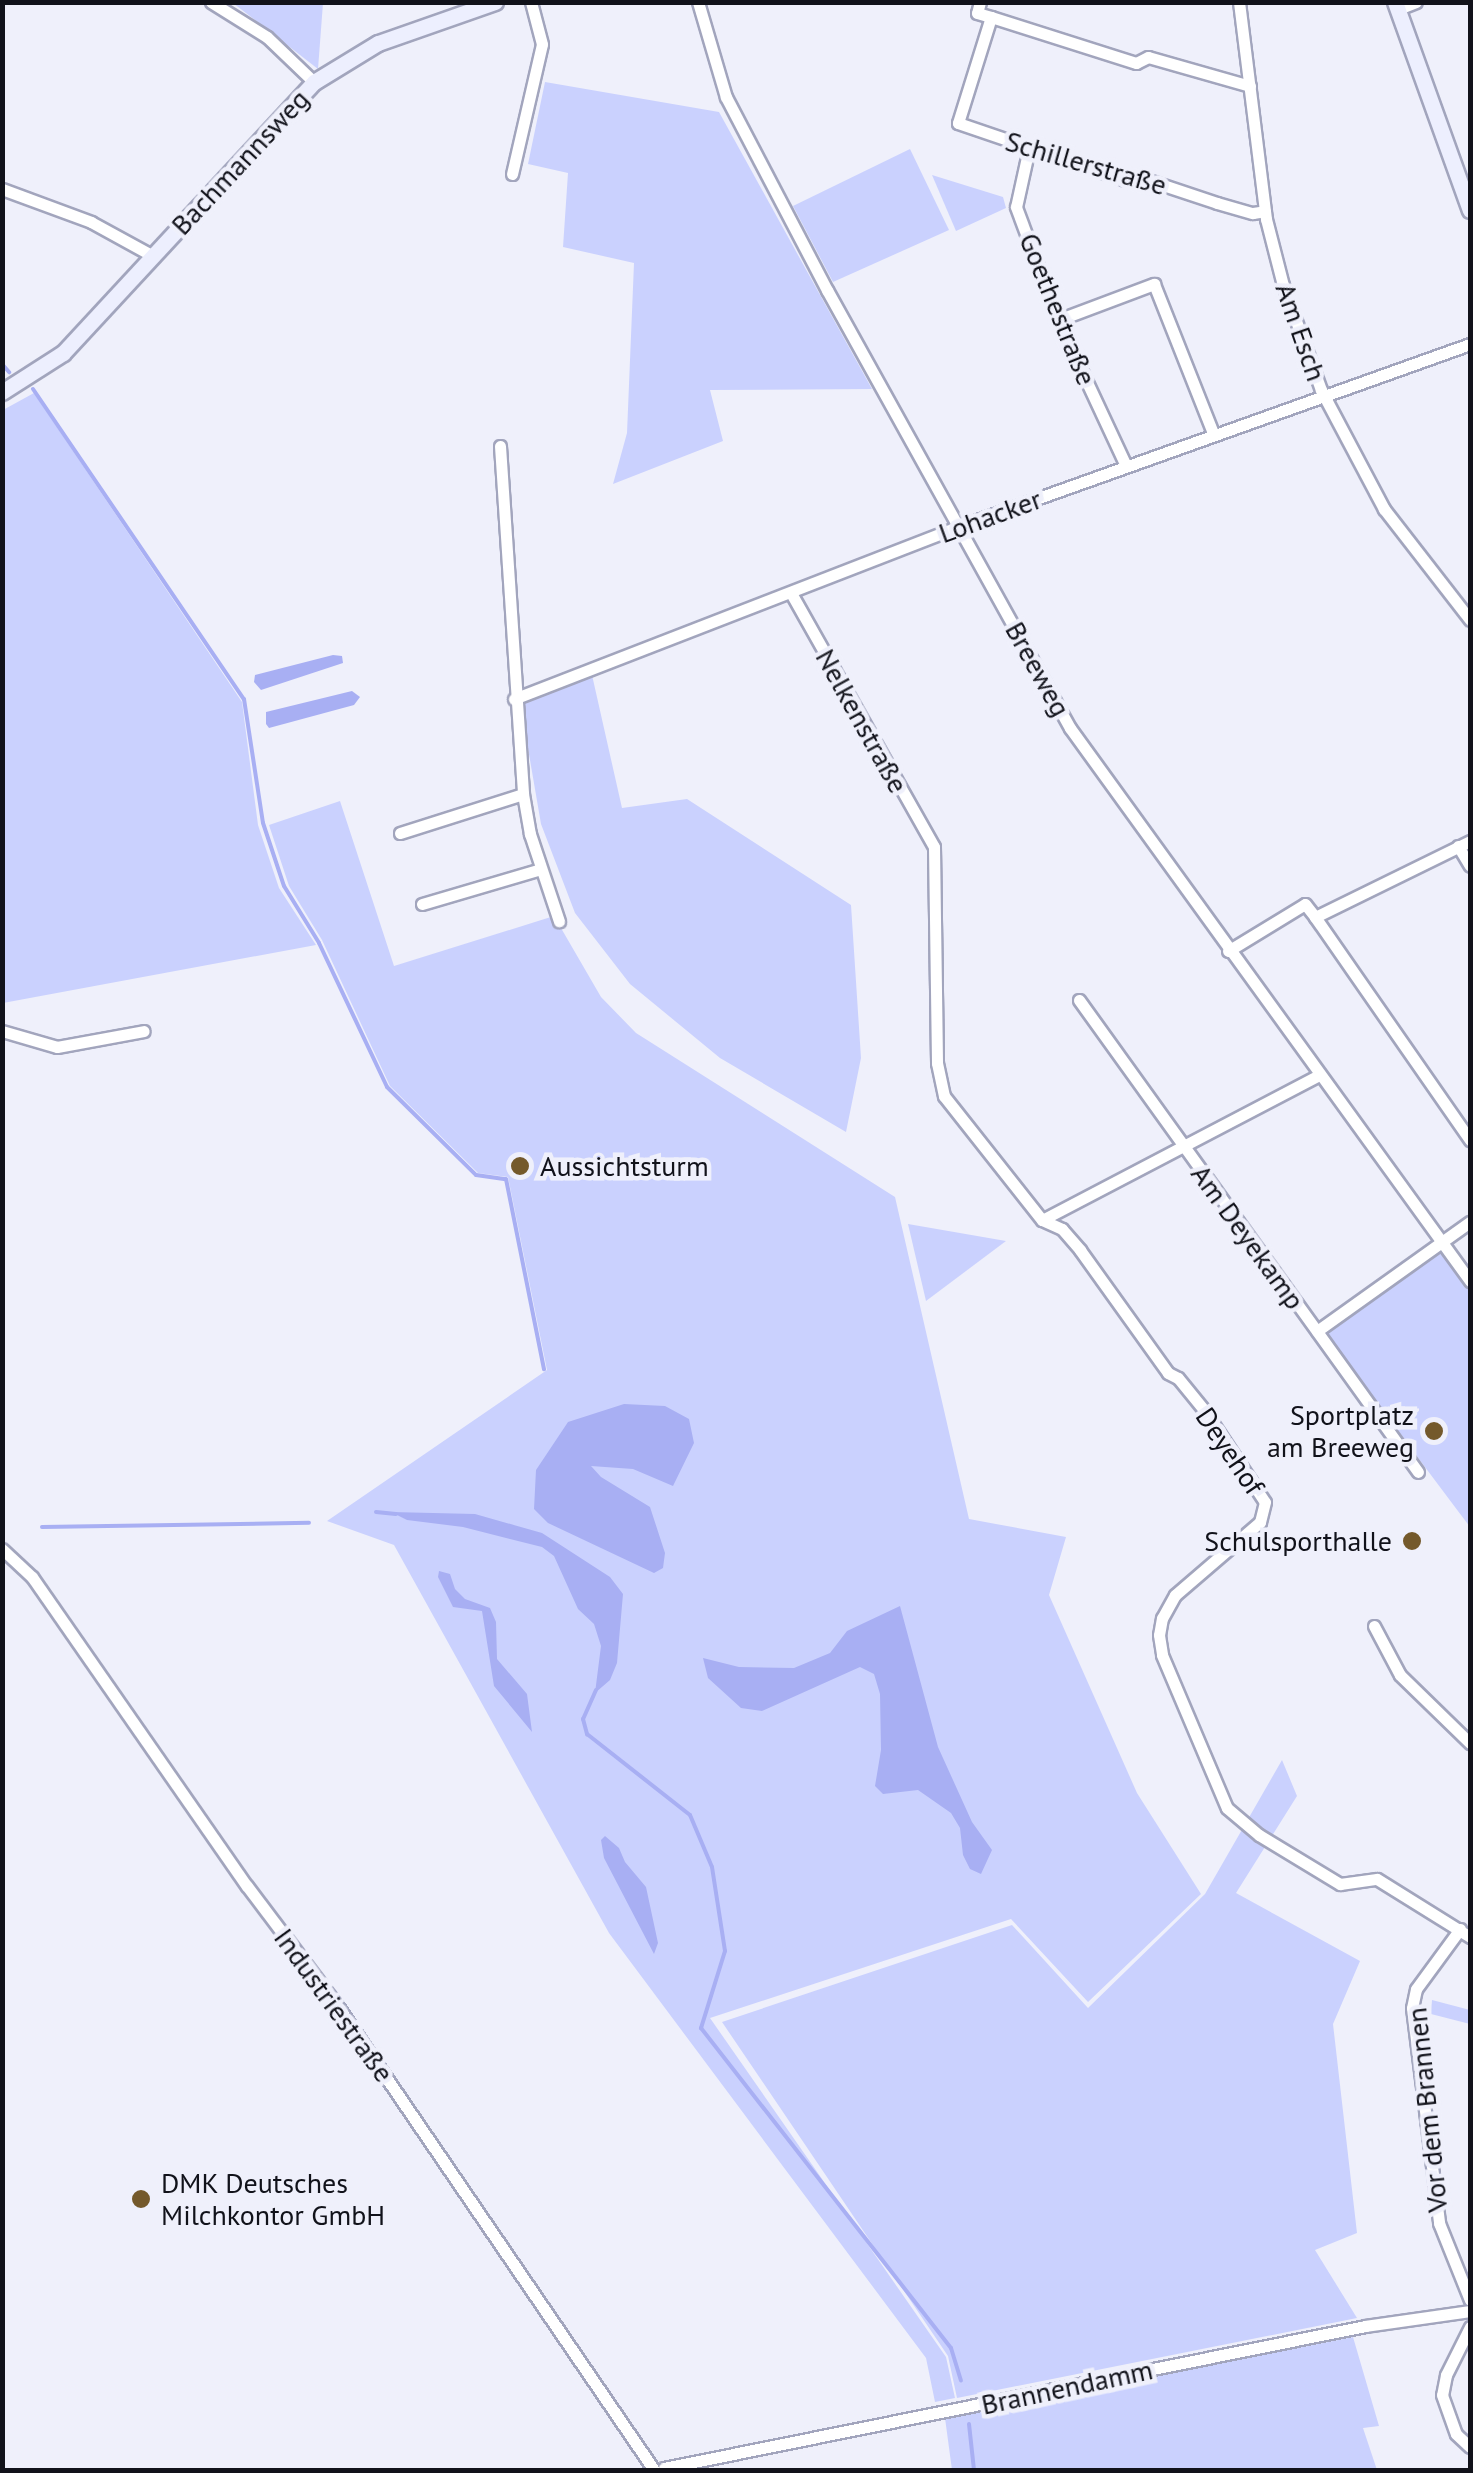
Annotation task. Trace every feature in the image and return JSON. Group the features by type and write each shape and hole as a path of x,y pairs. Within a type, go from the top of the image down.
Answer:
{"street":[{"path":"212,2 267,37 314,82"},
{"name":"Bachmannsweg","path":"2,392 64,353 314,82 378,43 495,2"},
{"path":"512,174 542,44 532,2"},
{"name":"Breeweg","path":"698,2 726,97 827,290 1070,728 1470,1281"},
{"path":"980,2 977,13 1136,64 1148,57 1250,86"},
{"name":"Am Esch","path":"1239,2 1264,211 1283,285 1323,395 1384,509 1470,620"},
{"path":"1416,2 1397,6 1470,210"},
{"name":"Schillerstraße","path":"990,17 958,123 1125,180 1139,176 1217,203 1254,213 1264,211"},
{"name":"Goethestraße","path":"1029,148 1016,206 1058,320 1126,466"},
{"name":"Bachmannsweg","path":"2,189 91,222 153,256"},
{"path":"1058,320 1154,284 1213,433"},
{"name":"Lohacker","path":"514,699 960,526 1470,344"},
{"path":"500,446 514,699 524,794 541,868 559,921"},
{"name":"Nelkenstraße","path":"791,594 934,847"},
{"path":"400,834 524,794"},
{"path":"1315,917 1464,843 1470,866"},
{"name":"Deyehof","path":"934,847 937,1063 944,1096 1042,1220 1062,1230 1080,1250 1168,1373 1178,1378 1204,1410 1265,1502 1260,1522 1175,1595 1162,1618 1162,1655 1226,1808 1259,1835 1340,1884 1377,1879 1465,1933"},
{"path":"422,904 541,868"},
{"path":"1228,951 1305,904 1470,1140"},
{"name":"Am Deyekamp","path":"1079,1000 1418,1472"},
{"path":"2,1032 57,1047 144,1031"},
{"path":"1042,1220 1319,1076"},
{"path":"1317,1331 1470,1222"},
{"name":"Industriestraße","path":"2,1549 32,1577 247,1886 336,2004 659,2469"},
{"path":"1374,1626 1400,1675 1470,1742"},
{"name":"Vor dem Brannen","path":"1465,1933 1416,1989 1412,2008 1438,2224 1470,2300"},
{"name":"Brannendamm","path":"659,2469 1365,2326 1470,2311"},
{"path":"1470,2327 1446,2376 1442,2394 1456,2434 1470,2447"}],"shaded area":[{"path":"233,3 323,3 318,69"},
{"path":"545,82 719,112 872,389 710,390 723,441 613,484 627,433 634,263 563,247 568,173 528,164"},
{"path":"910,149 949,230 833,282 793,206"},
{"path":"932,175 1003,197 1006,208 956,231"},
{"path":"34,393 242,702 258,825 279,888 316,945 3,1003 3,410"},
{"path":"342,656 343,663 261,690 254,682 255,675"},
{"path":"592,675 622,808 687,799 851,905 861,1058 846,1132 720,1058 630,984 575,913 541,824 520,702"},
{"path":"352,691 360,697 354,705 269,728 266,724 266,712"},
{"path":"340,801 394,966 554,916 601,997 636,1033 895,1197 969,1519 1066,1537 1049,1595 1137,1793 1201,1894 1088,2002 1011,1919 710,2018 946,2357 955,2398 935,2402 926,2358 609,1933 394,1545 327,1521 547,1370 508,1177 478,1173 390,1086 322,940 289,886 269,825"},
{"path":"908,1224 1006,1241 926,1301"},
{"name":"Sportplatz am Breeweg","path":"1441,1249 1470,1290 1470,1527 1325,1334"},
{"path":"624,1404 665,1406 689,1419 694,1443 673,1486 633,1469 591,1466 601,1477 650,1507 665,1553 663,1568 654,1573 548,1523 534,1509 536,1470 568,1422"},
{"path":"391,1512 475,1514 542,1533 610,1577 623,1594 617,1663 610,1680 595,1693 601,1646 594,1624 578,1609 554,1556 542,1547 463,1527 407,1520"},
{"path":"439,1571 450,1574 455,1589 465,1599 490,1608 496,1622 497,1659 527,1694 532,1732 494,1686 482,1611 453,1607 438,1577"},
{"path":"900,1606 938,1747 972,1822 992,1850 981,1874 970,1869 963,1855 960,1828 951,1813 918,1790 883,1794 875,1786 881,1750 880,1694 874,1674 860,1667 762,1711 741,1708 708,1678 703,1658 739,1667 794,1668 830,1653 847,1631"},
{"path":"1282,1760 1297,1796 1236,1893 1360,1961 1333,2024 1357,2233 1315,2250 1357,2318 957,2398 948,2356 722,2022 1012,1925 1088,2008 1205,1894"},
{"path":"605,1836 619,1848 625,1862 646,1887 658,1943 654,1954 604,1858 601,1840"},
{"path":"1432,2000 1470,2010 1470,2024 1431,2014"},
{"path":"1353,2337 1379,2426 1363,2428 1377,2470 952,2470 945,2418"}],"waterway":[{"path":"2,364 9,372"},
{"path":"33,389 244,699 263,823 284,886 319,943 387,1087 476,1175 506,1179 544,1369"},
{"path":"376,1512 396,1514"},
{"path":"42,1527 309,1523"},
{"path":"596,1690 583,1719 587,1734 690,1815 712,1867 725,1951 701,2028 951,2348 961,2380"},
{"path":"969,2424 974,2470"}],"place":[{"name":"Aussichtsturm","path":"520,1166"},
{"name":"Sportplatz am Breeweg","path":"1434,1431"},
{"name":"Schulsporthalle","path":"1412,1541"},
{"name":"DMK Deutsches Milchkontor GmbH","path":"141,2199"}]}
